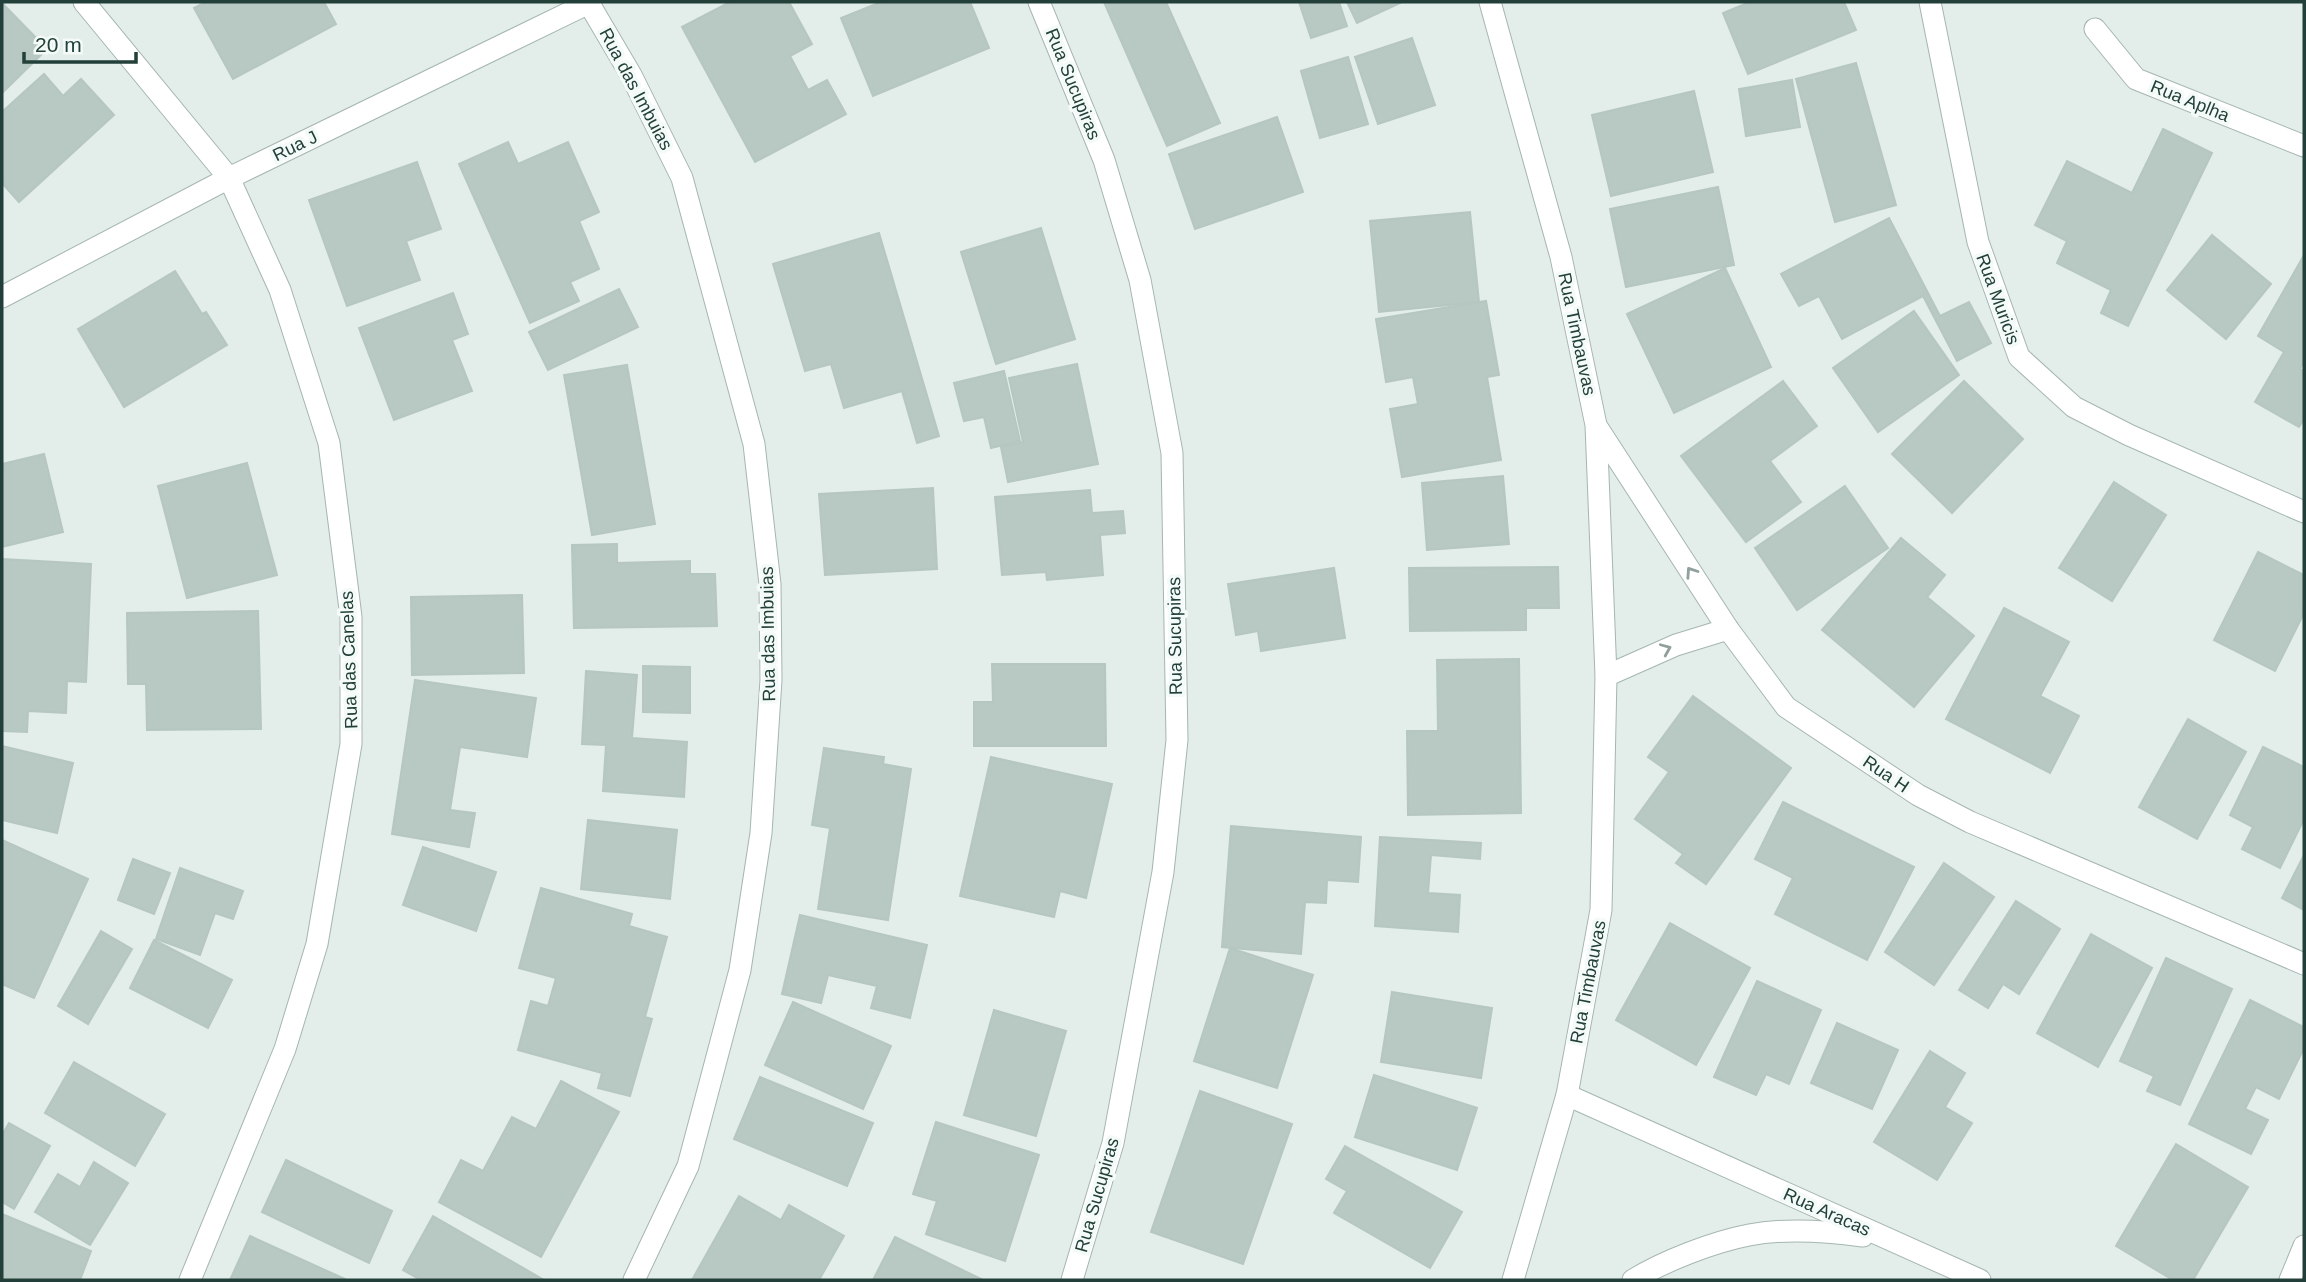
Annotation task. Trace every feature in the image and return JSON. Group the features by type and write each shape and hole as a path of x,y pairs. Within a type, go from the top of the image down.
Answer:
{"street":[{"name":"Rua das Canelas","path":"84,2 229,178 280,290 329,443 351,617 351,744 317,944 285,1049 190,1280"},
{"name":"Rua J","path":"2,297 229,178 589,2"},
{"name":"Rua das Imbuias","path":"589,2 631,75 682,178 754,444 770,584 771,680 761,833 740,970 688,1166 634,1280"},
{"name":"Rua Sucupiras","path":"1039,2 1104,160 1136,267 1172,453 1177,740 1163,872 1113,1143 1072,1280"},
{"name":"Rua Timbauvas","path":"1490,2 1561,257 1596,425 1606,676 1601,910 1567,1095 1513,1280"},
{"name":"Rua Muricis","path":"1930,2 1978,242 2019,357 2074,407 2129,435 2304,512"},
{"name":"Rua Aplha","path":"2095,29 2136,79 2304,146"},
{"name":"Rua H","path":"1596,425 1728,629 1786,707 1918,795 1970,822 2304,964"},
{"path":"1606,676 1675,645 1728,629"},
{"name":"Rua Aracas","path":"1567,1095 1886,1239"},
{"name":"Rua Aracas","path":"1633,1280 1655,1266 1750,1235 1828,1231 1886,1239"},
{"path":"1886,1239 1980,1280"},
{"path":"2290,1280 2304,1245"}],"building":[{"path":"206,2 324,2 336,24 233,79 194,8"},
{"path":"730,2 789,2 812,44 790,56 808,90 827,80 846,114 755,162 682,27"},
{"path":"881,2 970,2 989,48 873,96 841,18"},
{"path":"1104,2 1166,2 1220,123 1167,146"},
{"path":"1299,2 1339,2 1347,26 1311,38"},
{"path":"1347,2 1402,2 1357,23"},
{"path":"1750,2 1844,2 1856,30 1748,74 1723,13"},
{"path":"2,3 47,49 2,93"},
{"path":"1412,38 1435,105 1378,124 1355,57"},
{"path":"1348,57 1368,124 1320,138 1301,71"},
{"path":"1856,63 1896,205 1835,222 1796,79"},
{"path":"44,74 63,96 81,79 114,115 19,202 2,183 2,112"},
{"path":"1792,80 1800,127 1746,136 1739,89"},
{"path":"1694,91 1713,172 1611,196 1592,115"},
{"path":"1277,117 1303,192 1195,229 1169,154"},
{"path":"2163,129 2212,153 2128,326 2101,313 2111,290 2057,263 2067,241 2035,225 2067,161 2132,193"},
{"path":"508,142 518,164 568,142 599,212 579,221 599,269 570,282 579,301 530,323 459,164"},
{"path":"417,162 441,229 406,241 420,280 347,306 309,200"},
{"path":"1718,187 1734,265 1626,287 1610,209"},
{"path":"1470,212 1479,302 1379,312 1370,221"},
{"path":"1889,218 1940,316 1969,302 1991,343 1957,361 1923,296 1842,339 1819,296 1799,306 1781,274"},
{"path":"1041,228 1075,339 996,364 961,252"},
{"path":"879,233 939,436 917,443 902,391 844,408 831,364 805,371 773,264"},
{"path":"2212,235 2271,284 2226,339 2167,290"},
{"path":"2304,255 2304,361 2300,369 2304,371 2304,419 2299,427 2255,402 2284,352 2258,336"},
{"path":"1725,268 1771,367 1674,413 1627,314"},
{"path":"175,271 202,314 206,312 227,345 124,407 78,329"},
{"path":"619,289 638,327 548,370 529,332"},
{"path":"453,293 468,334 452,340 472,391 394,420 359,328"},
{"path":"1486,301 1499,375 1487,377 1501,460 1402,477 1390,409 1418,404 1413,377 1386,382 1376,319"},
{"path":"1914,311 1959,375 1878,432 1833,368"},
{"path":"1077,364 1098,464 1008,482 1001,447 1023,442 1009,378"},
{"path":"627,365 655,524 592,535 564,375"},
{"path":"1004,371 1020,441 991,448 984,417 964,421 954,383"},
{"path":"1783,381 1817,426 1770,461 1801,502 1746,542 1681,456"},
{"path":"1964,381 2023,439 1952,513 1892,454"},
{"path":"44,454 63,532 2,547 2,464"},
{"path":"247,463 277,575 187,598 158,486"},
{"path":"1503,476 1509,544 1427,550 1422,483"},
{"path":"2114,482 2166,515 2112,601 2059,568"},
{"path":"1845,486 1888,548 1797,610 1755,548"},
{"path":"933,488 937,569 825,575 819,494"},
{"path":"1090,490 1092,513 1123,511 1125,533 1100,535 1103,575 1047,580 1046,572 1002,575 995,497"},
{"path":"1901,538 1945,575 1927,597 1974,636 1914,707 1822,630"},
{"path":"617,544 617,563 690,561 690,574 715,574 717,626 574,628 572,545"},
{"path":"2258,552 2304,575 2304,613 2275,671 2214,640"},
{"path":"2,559 91,564 86,682 67,681 66,713 28,711 27,732 2,731"},
{"path":"1558,567 1559,608 1526,608 1526,630 1410,631 1409,568"},
{"path":"1334,568 1345,638 1261,651 1258,631 1236,635 1228,584"},
{"path":"522,595 524,673 412,675 411,597"},
{"path":"2004,608 2069,642 2040,696 2079,716 2050,773 1946,719"},
{"path":"258,611 261,729 147,730 146,684 128,684 127,613"},
{"path":"1519,659 1521,813 1408,815 1407,731 1438,731 1437,660"},
{"path":"992,664 1105,664 1106,746 974,746 974,702 993,702"},
{"path":"643,666 690,667 690,713 643,712"},
{"path":"586,671 637,675 632,738 687,742 684,797 603,791 606,745 582,744"},
{"path":"415,680 536,698 527,757 460,747 450,810 475,813 469,847 392,834"},
{"path":"1693,696 1791,768 1706,884 1676,863 1683,854 1635,819 1669,772 1648,757"},
{"path":"2188,719 2246,752 2197,839 2139,807"},
{"path":"2,746 73,763 57,833 2,820"},
{"path":"2263,747 2304,767 2304,819 2280,868 2242,849 2253,827 2230,815"},
{"path":"824,748 884,757 883,764 911,769 888,920 818,909 830,828 812,825"},
{"path":"991,757 1112,784 1086,898 1060,891 1054,917 960,896"},
{"path":"1783,802 1914,867 1867,960 1775,914 1793,878 1755,859"},
{"path":"588,820 677,830 670,899 581,889"},
{"path":"1231,826 1361,837 1358,882 1327,880 1326,903 1305,902 1301,954 1222,947"},
{"path":"1380,837 1481,843 1480,859 1431,855 1428,893 1460,895 1458,932 1375,926"},
{"path":"2,840 88,879 34,998 2,984"},
{"path":"423,847 496,872 476,931 403,905"},
{"path":"2304,855 2304,910 2282,898"},
{"path":"133,859 170,873 154,914 118,900"},
{"path":"1944,863 1994,897 1934,985 1885,952"},
{"path":"180,868 243,891 233,919 215,913 200,955 156,939"},
{"path":"541,888 632,914 629,926 667,937 645,1017 652,1019 630,1096 598,1088 602,1073 518,1050 531,1001 548,1006 556,978 519,968"},
{"path":"2016,901 2060,929 2019,994 2003,984 1988,1008 1959,990"},
{"path":"800,915 927,945 910,1018 871,1008 877,986 828,975 821,1003 782,994"},
{"path":"1670,923 1750,968 1696,1065 1616,1020"},
{"path":"101,931 132,949 88,1024 58,1006"},
{"path":"2091,934 2152,968 2098,1067 2037,1033"},
{"path":"154,940 232,980 208,1028 130,988"},
{"path":"1230,948 1313,975 1277,1088 1194,1061"},
{"path":"2166,958 2232,989 2180,1105 2147,1091 2154,1076 2120,1061"},
{"path":"1757,981 1821,1010 1789,1084 1766,1074 1756,1095 1714,1077"},
{"path":"1392,992 1492,1008 1481,1078 1381,1062"},
{"path":"2250,1000 2304,1027 2304,1048 2279,1099 2256,1087 2245,1109 2268,1120 2251,1154 2189,1124"},
{"path":"793,1002 891,1046 863,1109 765,1065"},
{"path":"994,1010 1066,1031 1036,1136 964,1115"},
{"path":"1837,1023 1898,1050 1872,1109 1811,1083"},
{"path":"1930,1051 1965,1073 1945,1107 1972,1123 1937,1180 1874,1142"},
{"path":"74,1062 165,1114 135,1166 45,1113"},
{"path":"1374,1075 1477,1108 1457,1170 1355,1137"},
{"path":"760,1077 873,1123 847,1186 734,1139"},
{"path":"561,1081 619,1112 541,1257 439,1202 461,1160 483,1171 512,1117 536,1129"},
{"path":"1200,1091 1292,1124 1243,1264 1151,1232"},
{"path":"936,1122 1039,1155 1005,1261 926,1234 937,1201 913,1194"},
{"path":"9,1123 50,1146 14,1209 2,1202 2,1135"},
{"path":"2176,1144 2248,1187 2193,1280 2173,1280 2116,1246"},
{"path":"1345,1146 1462,1212 1430,1268 1334,1213 1347,1191 1326,1179"},
{"path":"286,1160 392,1211 369,1263 262,1212"},
{"path":"94,1162 128,1183 90,1245 35,1212 58,1174 80,1187"},
{"path":"739,1196 781,1220 789,1205 844,1236 819,1280 692,1280"},
{"path":"2,1214 91,1251 80,1280 2,1280"},
{"path":"433,1216 544,1280 421,1280 403,1270"},
{"path":"250,1236 347,1280 230,1280"},
{"path":"895,1237 983,1280 873,1280"}]}
